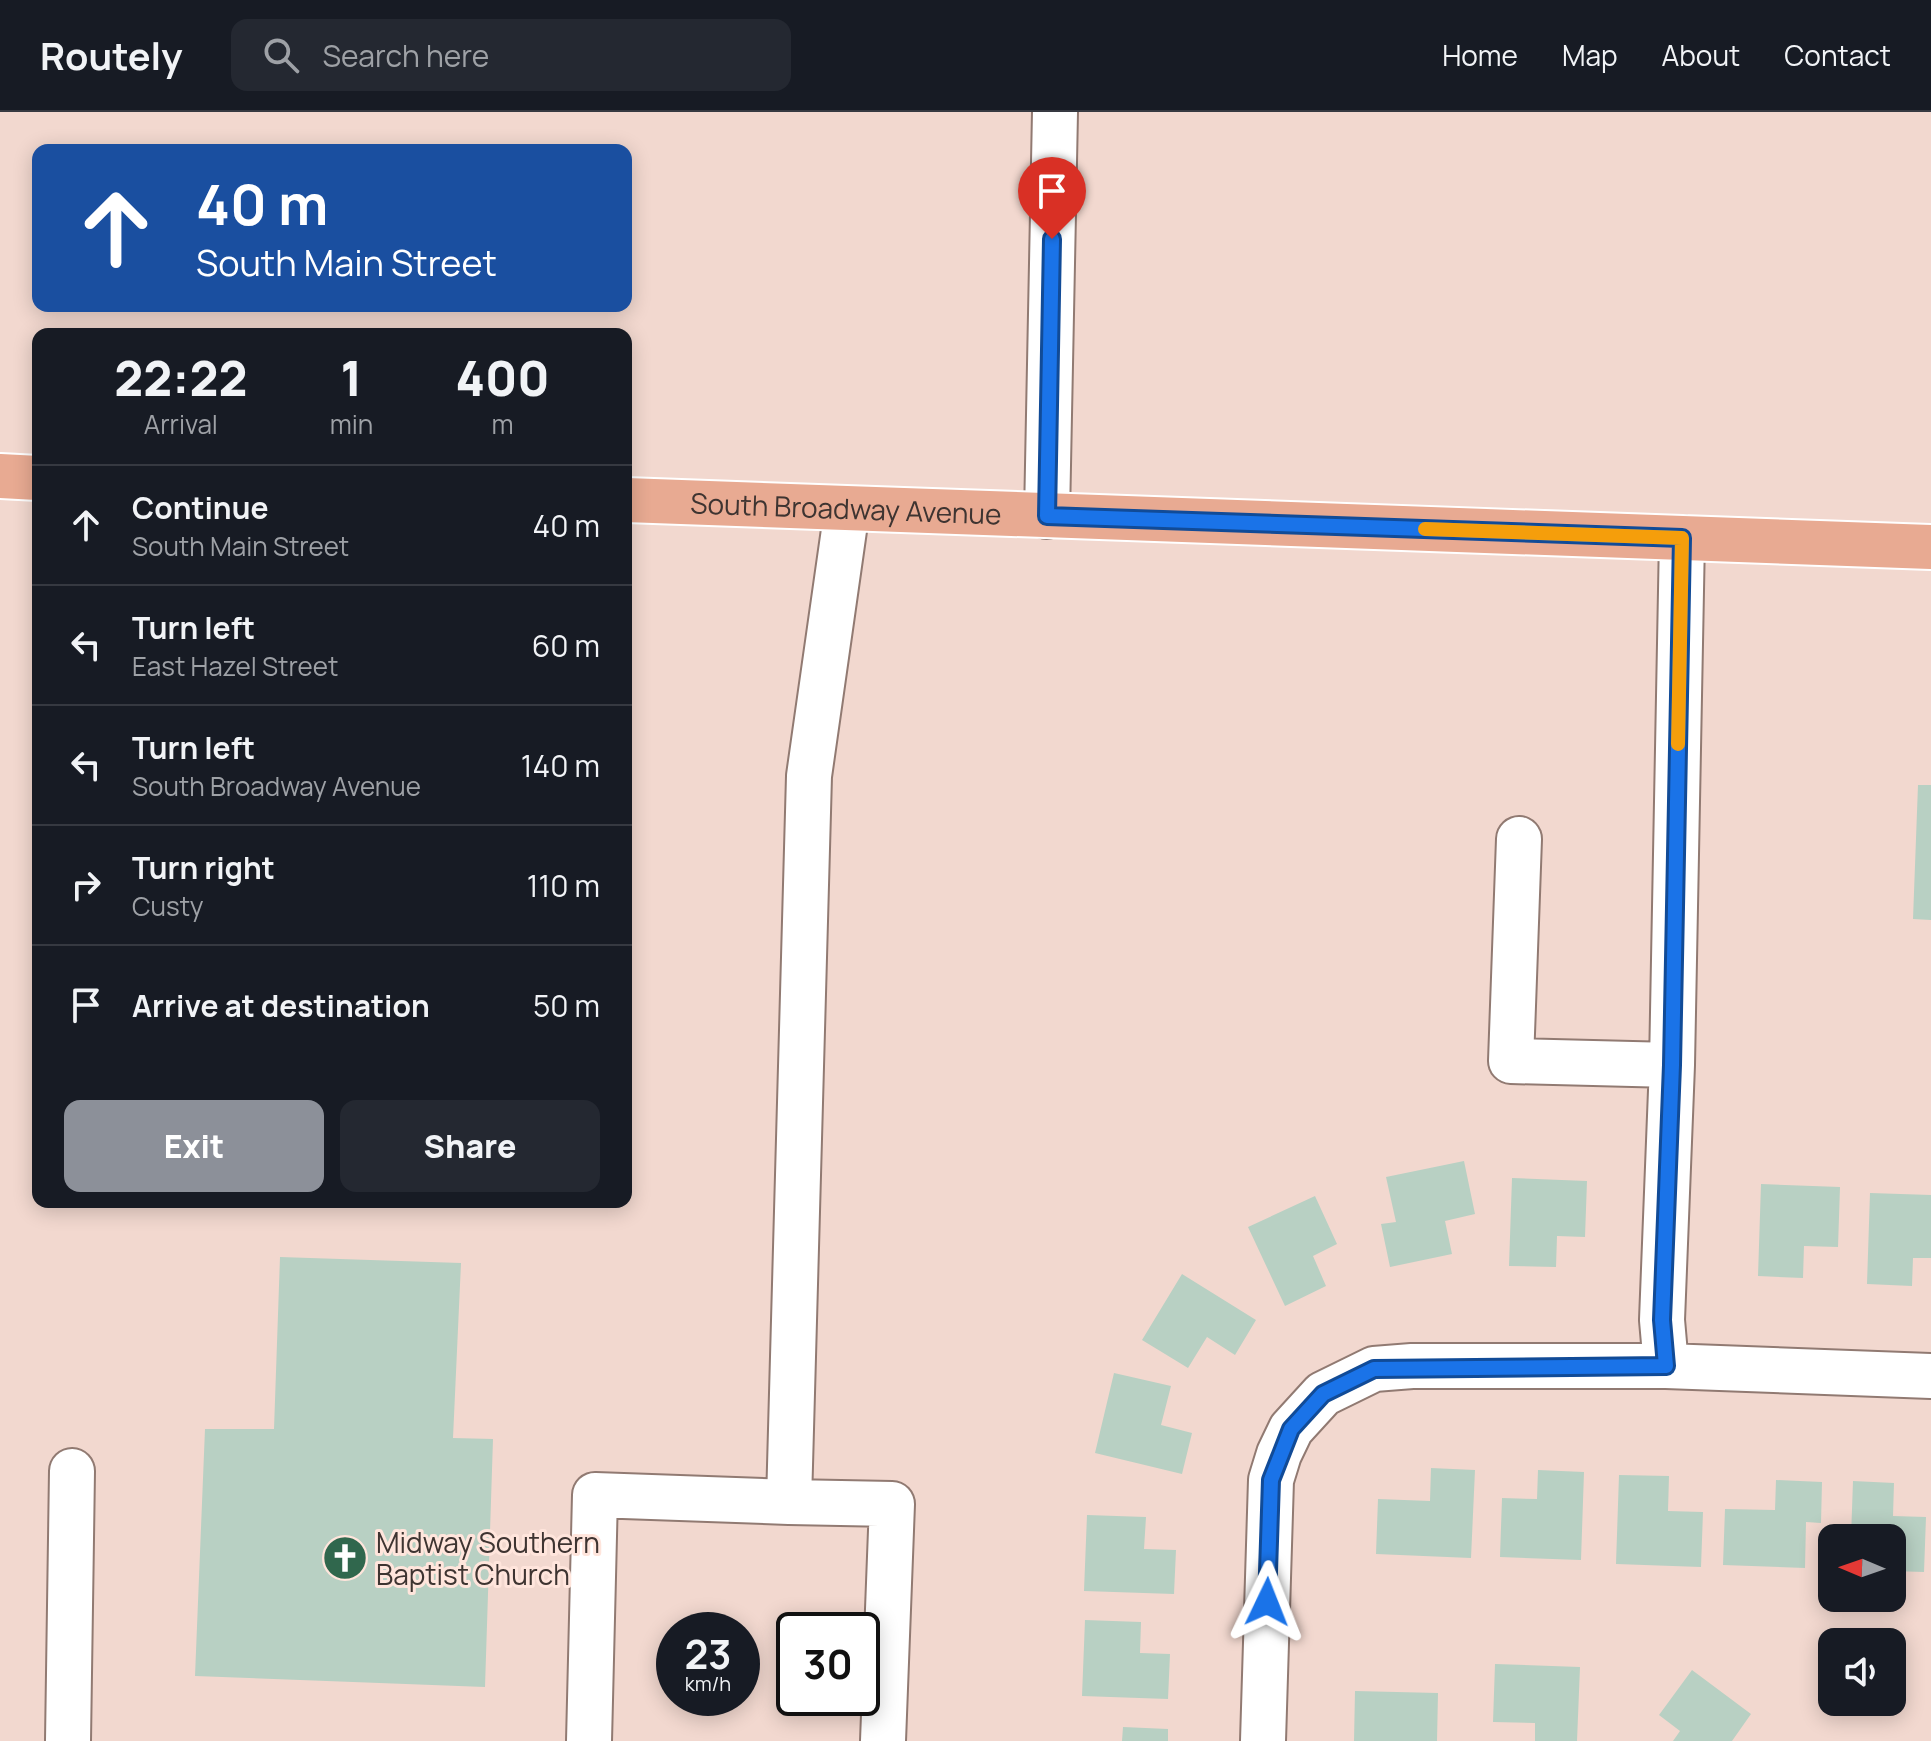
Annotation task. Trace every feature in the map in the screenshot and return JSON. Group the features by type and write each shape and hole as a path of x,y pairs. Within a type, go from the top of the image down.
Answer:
{"main road":[{"path":"0,476 32,478"},
{"name":"South Broadway Avenue","path":"632,500 1931,547"}],"street":[{"path":"1047,516 1055,112"},
{"path":"789,1502 809,776 847,509"},
{"path":"1666,1366 1662,1320 1672,1065 1682,538"},
{"path":"1519,839 1511,1061 1672,1065"},
{"path":"1263,1741 1271,1480 1291,1429 1323,1394 1374,1369 1388,1368 1666,1366 1931,1376"},
{"path":"68,1741 72,1471"},
{"path":"589,1741 595,1495 892,1504 883,1741"}],"building":[{"path":"1918,785 1931,785 1931,920 1913,919"},
{"path":"1464,1161 1475,1214 1445,1221 1452,1254 1390,1267 1381,1224 1396,1222 1386,1177"},
{"path":"1512,1178 1587,1181 1585,1237 1557,1236 1556,1267 1509,1266"},
{"path":"1761,1184 1840,1187 1838,1247 1804,1246 1803,1278 1758,1276"},
{"path":"1870,1193 1931,1195 1931,1258 1913,1258 1912,1286 1867,1284"},
{"path":"1315,1196 1337,1244 1313,1256 1326,1286 1285,1306 1248,1227"},
{"name":"Midway Southern Baptist Church","path":"280,1257 461,1263 453,1438 493,1439 485,1687 195,1676 205,1429 274,1429"},
{"path":"1182,1274 1256,1320 1235,1355 1207,1337 1188,1368 1142,1340"},
{"path":"1114,1373 1171,1386 1161,1425 1192,1433 1182,1474 1095,1453"},
{"path":"1431,1468 1475,1470 1471,1558 1376,1554 1378,1499 1430,1501"},
{"path":"1538,1470 1584,1472 1581,1560 1500,1557 1502,1498 1537,1499"},
{"path":"1619,1475 1669,1476 1668,1511 1703,1512 1701,1567 1616,1564"},
{"path":"1776,1480 1822,1482 1821,1523 1806,1522 1805,1568 1723,1565 1725,1509 1775,1510"},
{"path":"1853,1481 1894,1483 1893,1516 1926,1517 1924,1572 1906,1571 1906,1524 1851,1524"},
{"path":"1087,1515 1146,1517 1144,1549 1176,1550 1174,1594 1084,1591"},
{"path":"1085,1620 1141,1622 1140,1653 1170,1654 1168,1699 1082,1696"},
{"path":"1495,1664 1580,1667 1577,1741 1535,1741 1535,1723 1493,1722"},
{"path":"1692,1670 1751,1714 1732,1741 1673,1741 1680,1731 1659,1715"},
{"path":"1355,1691 1438,1693 1437,1741 1354,1741"},
{"path":"1123,1727 1168,1729 1168,1741 1122,1741"}],"slow traffic":[{"path":"1425,529 1682,538 1678,744"}],"place":[{"name":"Midway Southern Baptist Church","path":"345,1558"}],"route":[{"path":"1052,239 1047,516 1682,538 1672,1065 1662,1320 1666,1366 1412,1366 1374,1369 1323,1394 1291,1429 1271,1480 1267,1602"}]}
